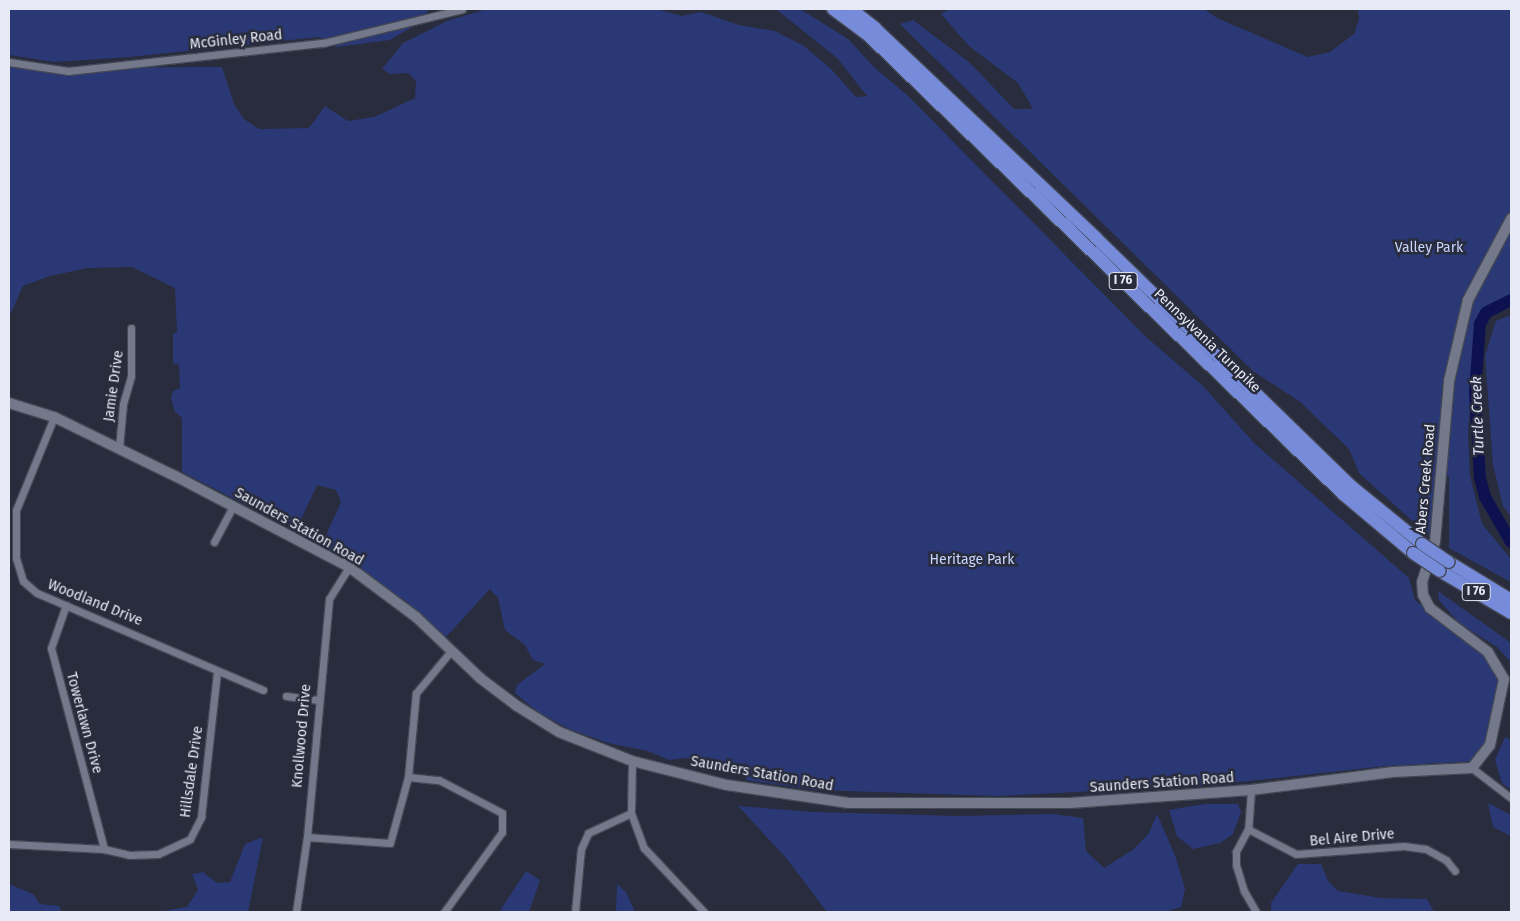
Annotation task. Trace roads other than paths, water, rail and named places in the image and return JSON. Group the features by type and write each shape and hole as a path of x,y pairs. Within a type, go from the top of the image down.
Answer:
{"highway":[{"name":"Pennsylvania Turnpike","path":"833,9 868,35 1343,494 1418,549 1511,613"},
{"name":"Pennsylvania Turnpike","path":"851,9 875,28 1082,224 1418,549"},
{"name":"Pennsylvania Turnpike","path":"1445,566 1511,600"}],"street":[{"name":"McGinley Road","path":"9,62 68,71 323,43 462,9"},
{"name":"Abers Creek Road","path":"1472,768 1490,745 1504,679 1488,652 1430,608 1423,596 1422,582 1434,542 1449,381 1468,300 1511,219"},
{"name":"Jamie Drive","path":"119,448 123,404 131,376 131,328"},
{"name":"Saunders Station Road","path":"9,403 54,417 119,448 350,567 416,617 480,678 559,732 632,761 727,784 849,803 1070,803 1251,790 1393,772 1472,768"},
{"name":"Woodland Drive","path":"54,417 16,510 16,558 24,581 37,593 217,672 263,690"},
{"path":"214,542 233,506"},
{"name":"Knollwood Drive","path":"296,912 307,837 317,700 329,599 350,567"},
{"name":"Towerlawn Drive","path":"66,605 51,648 104,849"},
{"path":"307,837 390,843 408,776 416,693 452,651"},
{"name":"Hillsdale Drive","path":"9,844 104,849 129,855 158,854 190,839 201,817 217,672"},
{"path":"286,696 317,700"},
{"path":"632,761 631,813 644,848 704,912"},
{"path":"1472,768 1511,798"},
{"path":"408,776 439,780 502,813 502,832 444,912"},
{"path":"1251,790 1248,829 1236,852 1236,865 1244,892 1256,912"},
{"path":"575,912 581,849 588,833 631,813"},
{"name":"Bel Aire Drive","path":"1248,829 1296,854 1404,846 1426,849 1446,860 1455,871"}],"waterway":[{"name":"Turtle Creek","path":"1511,300 1486,313 1480,324 1475,392 1480,478 1485,497 1511,542"}],"park label":[{"name":"Valley Park","path":"1429,248"},
{"name":"Heritage Park","path":"972,560"}]}
